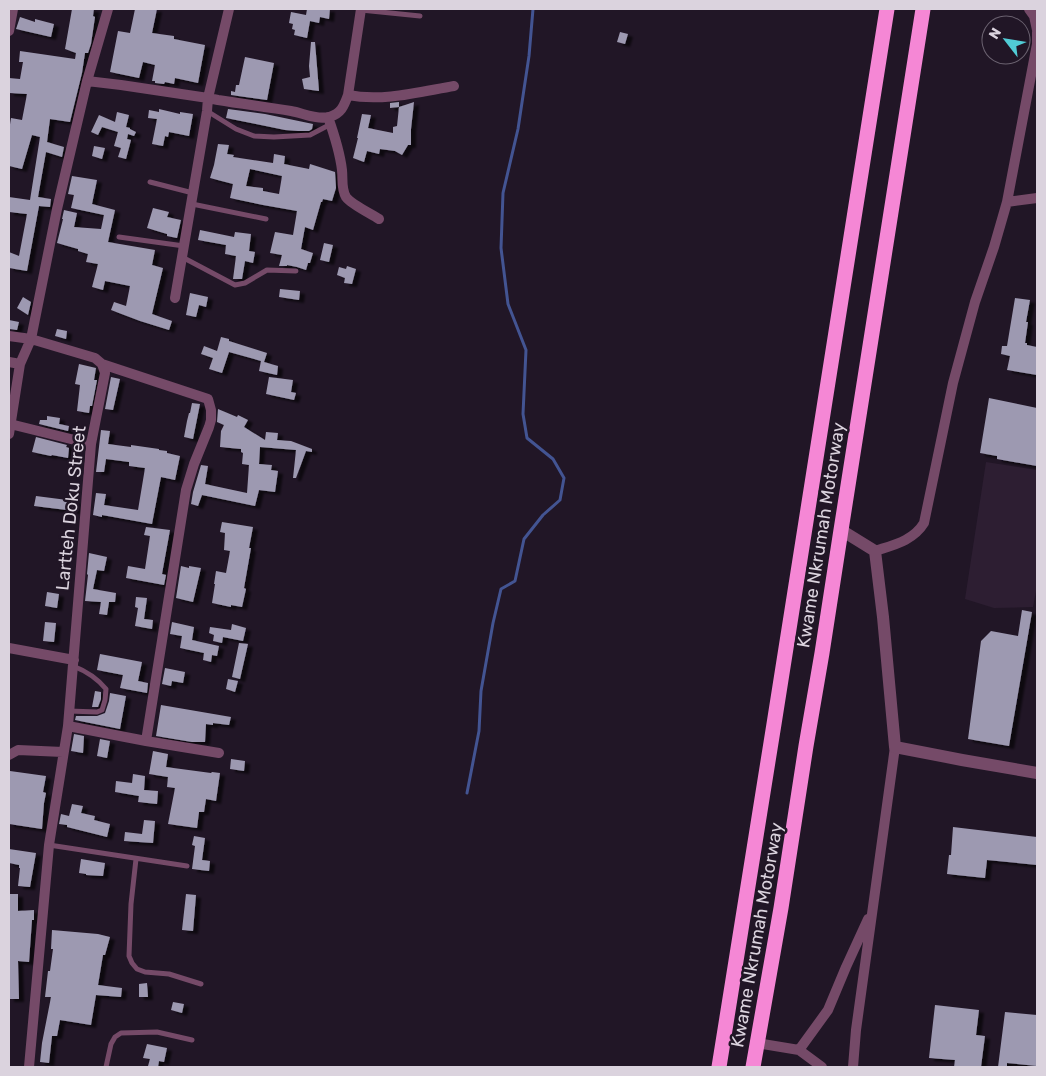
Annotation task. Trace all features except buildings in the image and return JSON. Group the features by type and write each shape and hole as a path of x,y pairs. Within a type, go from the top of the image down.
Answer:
{"highway":[{"name":"Kwame Nkrumah Motorway","path":"719,1067 887,9"},
{"name":"Kwame Nkrumah Motorway","path":"753,1067 831,600 923,9"}],"street":[{"path":"9,31 13,9"},
{"path":"91,444 9,429 13,385 31,339 57,209 87,82 108,9"},
{"path":"175,298 208,98 228,9"},
{"path":"329,121 344,107 348,95 361,9"},
{"path":"875,551 906,540 919,531 924,523 953,383 975,302 1007,202 1037,44 1034,16 1029,9"},
{"path":"87,82 121,85 292,111 329,121"},
{"path":"348,95 361,98 402,95 454,86"},
{"path":"329,121 342,172 344,192 348,199 378,219"},
{"path":"1007,202 1037,198"},
{"path":"9,336 31,339 95,358 102,364 208,399 211,410 209,427 186,490 146,741"},
{"path":"9,362 20,364"},
{"name":"Lartteh Doku Street","path":"29,1067 49,845 68,726 91,444 105,373 102,364"},
{"path":"841,530 875,551"},
{"path":"853,1067 856,1030 895,747 875,551"},
{"path":"9,648 74,663"},
{"path":"68,726 219,753"},
{"path":"895,747 1037,773"},
{"path":"9,755 18,750 63,752"},
{"path":"799,1050 828,1010 873,909"},
{"path":"757,1043 799,1050 822,1067"}],"lane":[{"path":"361,9 420,16"},
{"path":"207,111 236,130 254,136 310,135 329,121"},
{"path":"150,182 192,198 266,219"},
{"path":"119,237 183,251 235,285 245,283 267,270 296,271"},
{"path":"69,712 97,712 102,710 105,700 106,689 102,684 74,663"},
{"path":"49,845 187,866"},
{"path":"136,859 131,904 129,956 132,963 145,972 169,974 202,984"},
{"path":"106,1067 115,1037 121,1033 157,1032 192,1040"}],"shaded area":[{"path":"986,462 1037,470 1037,586 1033,607 994,608 965,599"}],"waterway":[{"path":"467,793 479,731 481,691 501,589 515,581 524,539 543,515 560,500 564,478 553,459 527,438 523,414 526,350 508,304 501,248 503,193 518,129 529,56 533,9"}]}
